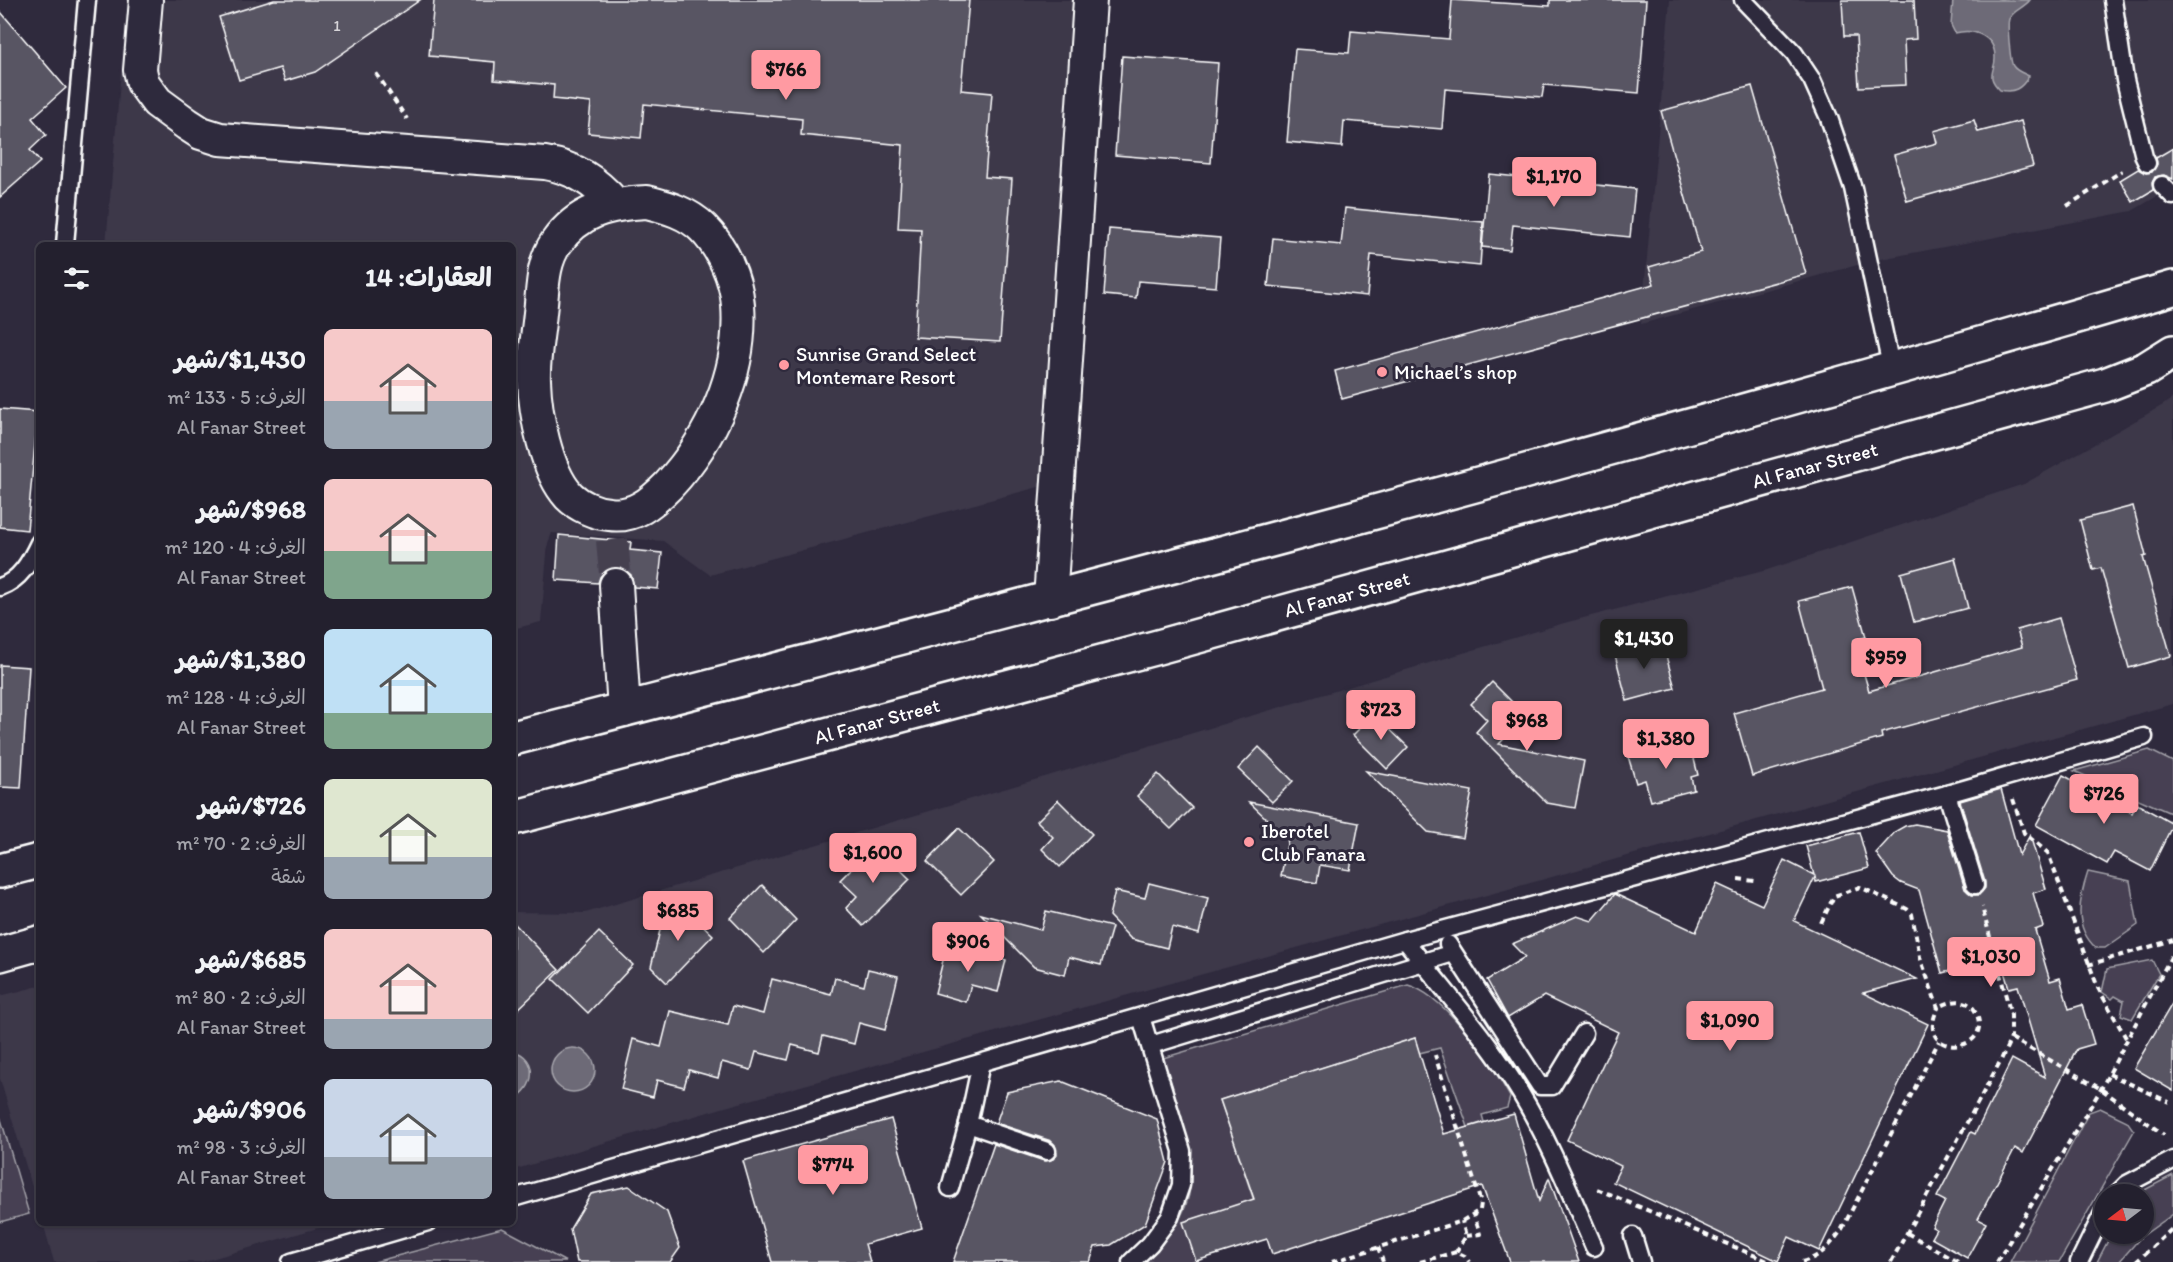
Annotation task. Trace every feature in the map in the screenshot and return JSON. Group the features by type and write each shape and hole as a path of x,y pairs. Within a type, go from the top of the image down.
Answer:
{"main road":[{"path":"516,737 1050,600 1892,371 2173,288"},
{"name":"Al Fanar Street","path":"516,817 1158,647 2104,385 2146,369 2173,352"},
{"path":"0,871 36,862"},
{"path":"0,954 36,944"}],"street":[{"path":"146,0 140,70 143,83 157,102 201,133 220,139 560,165 588,178 615,204 646,202 677,210 703,228 722,253 738,304 737,343 729,380 717,415 699,448 682,471 653,501 625,514 611,527 570,496 557,478 541,430 534,378 546,260 555,243 568,229 598,209 615,204"},
{"path":"1050,600 1090,0"},
{"path":"616,585 624,710"}],"lane":[{"path":"65,242 87,0"},
{"path":"1743,0 1794,53 1812,80 1829,117 1853,188 1892,371"},
{"path":"2113,0 2126,80 2146,160"},
{"path":"0,587 8,584 27,568 36,549"},
{"path":"516,1197 1405,940 1947,794 2144,737"},
{"path":"1947,794 1975,885"},
{"path":"1440,931 1540,1086 1552,1086 1584,1033"},
{"path":"1405,940 1500,1061 1540,1128 1594,1247"},
{"path":"1151,1045 1453,953"},
{"path":"1131,1262 1150,1244 1170,1217 1181,1185 1182,1151 1141,1017"},
{"path":"950,1188 968,1124 981,1064"},
{"path":"968,1124 1047,1151"},
{"path":"2127,1184 2173,1160"},
{"path":"291,1262 415,1226"},
{"path":"2079,1262 2094,1231"},
{"path":"1633,1236 1641,1262"}],"path":[{"path":"376,73 431,154"},
{"path":"2067,206 2146,160"},
{"path":"2006,776 2024,833 2048,854 2088,964 2106,1005 2127,1039"},
{"path":"1893,1261 2011,1038 2011,1015 2007,995 1975,885"},
{"path":"1821,923 1834,896 1860,887 1907,909 1912,914 1920,957 1938,1008"},
{"path":"2088,964 2173,940"},
{"path":"1997,1262 2101,1089 2173,953"},
{"path":"1948,1001 1960,1001 1971,1006 1978,1016 1978,1029 1973,1040 1963,1046 1950,1047 1940,1041 1933,1031 1932,1018 1938,1008 1948,1001"},
{"path":"2011,1038 2101,1089 2152,1125"},
{"path":"1802,1262 1813,1259 1830,1246 1842,1229 1940,1041"},
{"path":"1332,1262 1462,1221 1480,1210 1481,1203 1435,1055"},
{"path":"2109,1074 2169,1102"},
{"path":"1561,1173 1770,1262"},
{"path":"1466,1236 1480,1234 1474,1215"},
{"path":"1456,1252 1466,1236 1462,1221"},
{"path":"2136,1262 2173,1228"},
{"path":"1907,1233 1958,1262"},
{"path":"1378,1247 1383,1262"},
{"path":"1420,1262 1456,1252 1465,1256 1469,1262"}],"shaded area":[{"name":"Sunrise Grand Select Montemare Resort","path":"127,0 1078,0 1046,485 710,575 663,541 552,533 548,543 541,622 516,628 516,242 106,242"},
{"path":"1670,0 2173,0 2173,187 2132,211 1876,260 1641,324"},
{"path":"1953,0 2030,0 2013,13 2008,22 2013,66 2029,76 2020,87 2013,90 2000,90 1992,80 1994,51 1988,39 1976,33 1955,33 1951,25"},
{"name":"Iberotel Club Fanara","path":"2173,398 2173,704 722,1108 516,1169 516,912 585,913 1564,623 1767,570 2024,484"},
{"path":"2149,750 2173,762 2173,814 2074,771"},
{"path":"2088,872 2130,881 2138,925 2105,948 2096,948 2089,940 2081,922 2082,892"},
{"path":"2152,960 2159,974 2132,1019 2121,1015 2124,1001 2115,996 2112,999 2102,992 2107,969"},
{"path":"1408,985 1422,991 1437,1002 1452,1016 1480,1050 1510,1097 1507,1108 1482,1115 1484,1122 1468,1127 1440,1048 1419,1053 1415,1038 1220,1100 1254,1201 1184,1222 1196,1262 1142,1262 1181,1216 1188,1198 1191,1178 1187,1137 1163,1058"},
{"path":"36,987 36,1200 0,1079 0,996"},
{"path":"573,1048 582,1049 589,1054 594,1061 594,1079 589,1086 582,1091 573,1092 564,1091 557,1086 552,1079 551,1070 552,1061 557,1054 564,1049"},
{"path":"516,1052 527,1060 531,1074 530,1081 521,1095 516,1098"},
{"path":"2100,1108 2127,1121 2134,1131 2104,1184 2094,1184 2094,1201 2059,1262 2010,1262 2089,1112"},
{"path":"0,1116 29,1214 0,1222"},
{"path":"2173,1175 2173,1214 2154,1228 2154,1185"},
{"path":"44,1226 325,1226 201,1262 54,1262"},
{"path":"502,1228 566,1262 374,1262"},
{"path":"2106,1244 2135,1244 2119,1262 2097,1262"}],"building":[{"path":"274,0 420,0 315,72 285,81 280,68 239,80 219,17"},
{"path":"434,0 969,0 961,90 992,93 985,177 1012,179 1000,342 915,337 921,229 898,228 903,145 801,135 802,119 644,104 641,138 588,133 591,103 553,99 554,85 494,80 495,62 429,56"},
{"path":"1452,0 1550,6 1550,0 1646,0 1639,93 1544,85 1542,97 1445,89 1442,129 1344,121 1342,147 1287,142 1295,49 1349,53 1351,31 1449,39"},
{"path":"1842,0 1914,0 1916,39 1904,40 1906,85 1859,87 1856,36 1844,36"},
{"path":"0,11 66,88 32,118 46,135 30,150 40,162 0,197"},
{"path":"1122,56 1218,63 1211,163 1115,155"},
{"path":"1752,86 1806,274 1342,399 1335,371 1654,284 1649,267 1701,252 1661,111"},
{"path":"1974,120 1978,132 2021,121 2033,166 1907,201 1894,155 1937,143 1934,131"},
{"path":"2173,148 2173,179 2164,175 2155,177 2152,183 2153,190 2133,202 2120,180 2138,169 2146,173 2152,172 2157,164 2156,158"},
{"path":"1489,174 1635,189 1630,237 1513,225 1510,250 1482,247"},
{"path":"1345,208 1483,222 1480,266 1371,255 1367,296 1268,286 1273,238 1341,245"},
{"path":"1109,229 1220,238 1216,287 1138,281 1136,298 1104,295"},
{"path":"0,409 36,412 27,530 0,527"},
{"path":"2133,506 2146,556 2143,557 2171,656 2129,668 2101,568 2093,570 2080,520"},
{"path":"559,535 631,542 630,550 662,553 658,589 634,587 631,575 624,569 615,567 606,570 598,583 556,580"},
{"path":"1955,558 1968,608 1914,622 1901,573"},
{"path":"1852,587 1866,637 1854,640 1869,691 2022,647 2017,630 2059,618 2077,680 1881,733 1882,738 1752,776 1734,713 1822,688 1799,601"},
{"path":"1661,638 1675,688 1627,701 1614,651"},
{"path":"0,665 29,667 21,788 0,787"},
{"path":"1492,682 1526,716 1499,744 1584,761 1575,808 1547,803 1476,732 1487,720 1471,704"},
{"path":"1374,714 1408,747 1387,769 1353,735"},
{"path":"1689,739 1698,775 1691,777 1694,790 1651,801 1645,780 1636,783 1628,756"},
{"path":"1259,747 1293,781 1272,802 1238,769"},
{"path":"1366,771 1472,791 1463,838 1428,832"},
{"path":"1158,774 1192,808 1171,829 1137,796"},
{"path":"2063,775 2132,813 2137,804 2173,824 2150,871 2114,852 2107,864 2036,825"},
{"path":"2001,789 2019,855 2030,835 2046,889 2033,893 2043,927 2035,930 2050,981 2060,978 2069,1009 2082,1005 2094,1044 2077,1049 2023,1153 2015,1148 1978,1219 1986,1223 1967,1258 1931,1238 1936,1229 1932,1227 1945,1201 1937,1197 1971,1132 1975,1134 2012,1059 2045,1077 2018,986 2009,988 2000,958 1942,973 1919,890 1893,877 1876,853 1896,831 1905,826 1915,824 1947,830 1965,889 1972,895 1979,895 1985,888 1985,882 1960,801"},
{"path":"1058,800 1092,834 1060,867 1042,849 1053,837 1037,821"},
{"path":"1249,802 1359,823 1350,870 1320,865 1317,883 1281,876 1288,839"},
{"path":"959,828 994,862 961,895 927,861"},
{"path":"1859,832 1869,868 1816,882 1815,877 1794,921 1917,979 1863,993 1928,1024 1819,1251 1789,1237 1778,1261 1613,1182 1621,1166 1567,1140 1618,1032 1544,996 1508,1018 1487,980 1525,957 1512,944 1577,916 1592,921 1615,894 1696,932 1717,884 1762,905 1784,860 1814,875 1806,846"},
{"path":"875,845 910,879 863,926 846,908 857,896 840,880"},
{"path":"1149,883 1208,898 1199,934 1172,927 1167,948 1131,939 1109,916 1115,891 1145,898"},
{"path":"762,885 796,920 764,953 730,918"},
{"path":"679,902 713,935 667,983 651,967 663,918"},
{"path":"1046,911 1112,927 1101,965 1069,957 1065,975 1034,967 981,914 1041,930"},
{"path":"516,925 559,970 516,1011"},
{"path":"599,932 633,965 588,1013 553,979"},
{"path":"947,944 1006,960 998,992 971,985 966,1002 935,993"},
{"path":"868,969 898,976 885,1030 859,1023 854,1044 823,1036 819,1052 792,1045 788,1060 756,1052 751,1070 722,1062 718,1078 689,1070 684,1087 657,1080 653,1097 621,1089 633,1039 661,1047 670,1011 728,1025 733,1006 763,1014 772,979 831,994 835,978 864,986"},
{"path":"2173,1002 2173,1091 2134,1068"},
{"path":"1415,1038 1444,1134 1514,1114 1539,1201 1549,1178 1579,1262 1510,1262 1482,1186 1272,1254 1267,1239 1196,1261 1183,1222 1254,1199 1220,1100"},
{"path":"1061,1081 1157,1119 1168,1162 1145,1224 1111,1245 1095,1247 1090,1262 953,1262 994,1144 1044,1161 1053,1159 1057,1154 1055,1145 1051,1141 996,1123 1007,1092"},
{"path":"891,1119 922,1228 865,1244 870,1262 772,1262 743,1161"},
{"path":"629,1186 667,1212 680,1248 670,1262 577,1262 570,1229 591,1194"}],"tunnel":[{"path":"612,540 616,585"}],"place":[{"name":"Sunrise Grand Select Montemare Resort","path":"784,365"},
{"name":"Michael’s shop","path":"1382,372"},
{"name":"Iberotel Club Fanara","path":"1249,842"}]}
